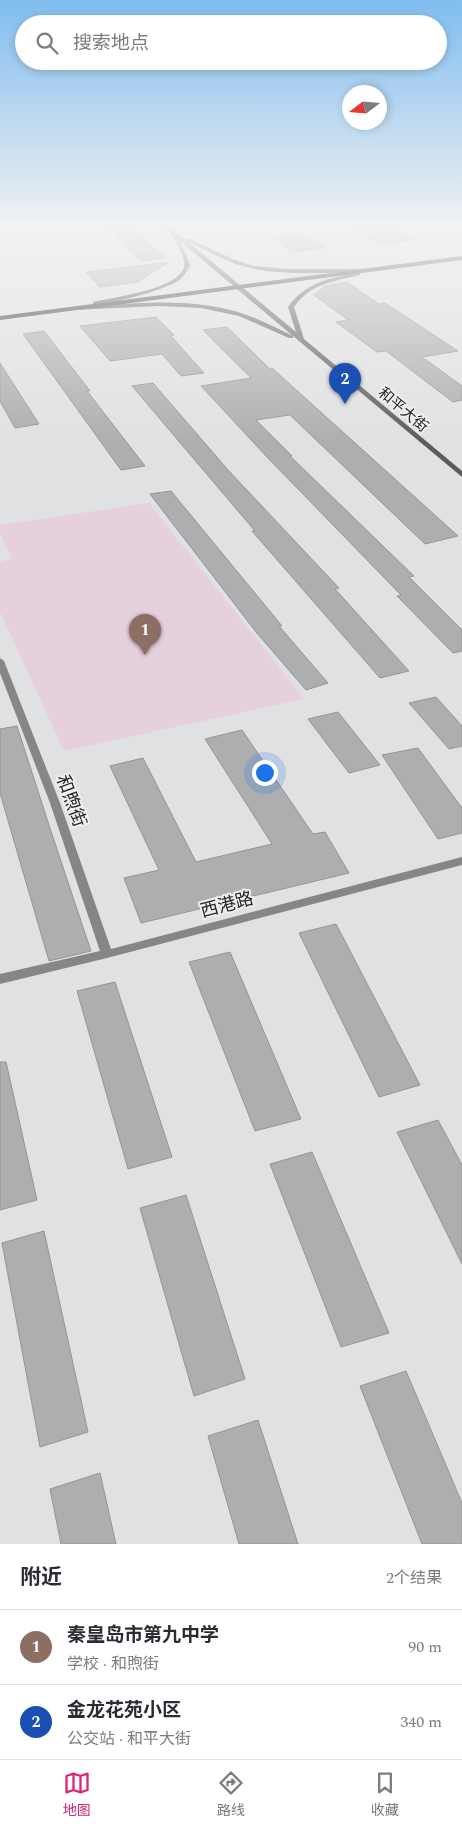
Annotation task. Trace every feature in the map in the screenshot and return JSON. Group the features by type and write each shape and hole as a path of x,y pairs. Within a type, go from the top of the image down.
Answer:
{"highway":[{"path":"0,318 146,299"}],"main road":[{"path":"63,310 111,299"},
{"name":"和平大街","path":"251,299 462,475"},
{"path":"295,299 291,307 301,341"},
{"path":"63,310 156,304 211,308 241,315 301,341"}],"street":[{"name":"和煦街","path":"0,661 55,803 107,954"},
{"name":"西港路","path":"0,980 107,954 462,861"}],"shaded area":[{"path":"149,503 304,699 64,751 0,612 0,562 12,559 0,533 0,525"}],"building":[{"path":"320,299 372,299 379,304 385,303 458,351 422,357 462,386 462,400 453,402 386,351 377,352 336,322 348,320"},
{"path":"156,317 174,335 171,336 204,373 181,376 162,354 110,361 80,326"},
{"path":"227,327 270,369 272,368 458,536 425,544 290,415 256,420 292,456 290,456 414,576 409,577 462,630 462,651 453,653 397,596 401,595 201,386 251,378 203,330"},
{"path":"44,331 90,391 87,391 145,466 121,470 23,334"},
{"path":"0,363 39,424 15,428 0,401"},
{"path":"153,383 228,470 339,588 335,589 409,671 380,678 252,531 255,531 132,386"},
{"path":"171,491 282,626 279,626 328,683 306,690 256,632 150,494"},
{"path":"436,697 462,726 462,746 449,749 409,703"},
{"path":"338,712 380,765 349,773 308,719"},
{"path":"17,726 91,951 49,961 0,793 0,729"},
{"path":"242,730 313,834 325,832 349,873 141,923 124,878 159,870 110,766 143,758 196,862 272,844 205,739"},
{"path":"418,748 462,808 462,833 438,839 382,755"},
{"path":"336,924 420,1085 379,1097 299,933"},
{"path":"230,952 301,1119 255,1131 189,962"},
{"path":"115,982 172,1157 128,1169 77,991"},
{"path":"0,1062 6,1062 37,1200 0,1210"},
{"path":"438,1120 462,1165 462,1264 397,1132"},
{"path":"312,1152 389,1333 341,1347 270,1164"},
{"path":"186,1195 245,1379 194,1396 140,1208"},
{"path":"44,1231 88,1432 40,1447 2,1243"},
{"path":"406,1371 462,1503 462,1544 422,1544 360,1386"},
{"path":"258,1420 298,1544 239,1544 208,1436"},
{"path":"100,1473 116,1544 61,1544 50,1489"}],"place":[{"name":"金龙花苑小区","path":"345,404"},
{"name":"秦皇岛市第九中学","path":"145,655"}]}
